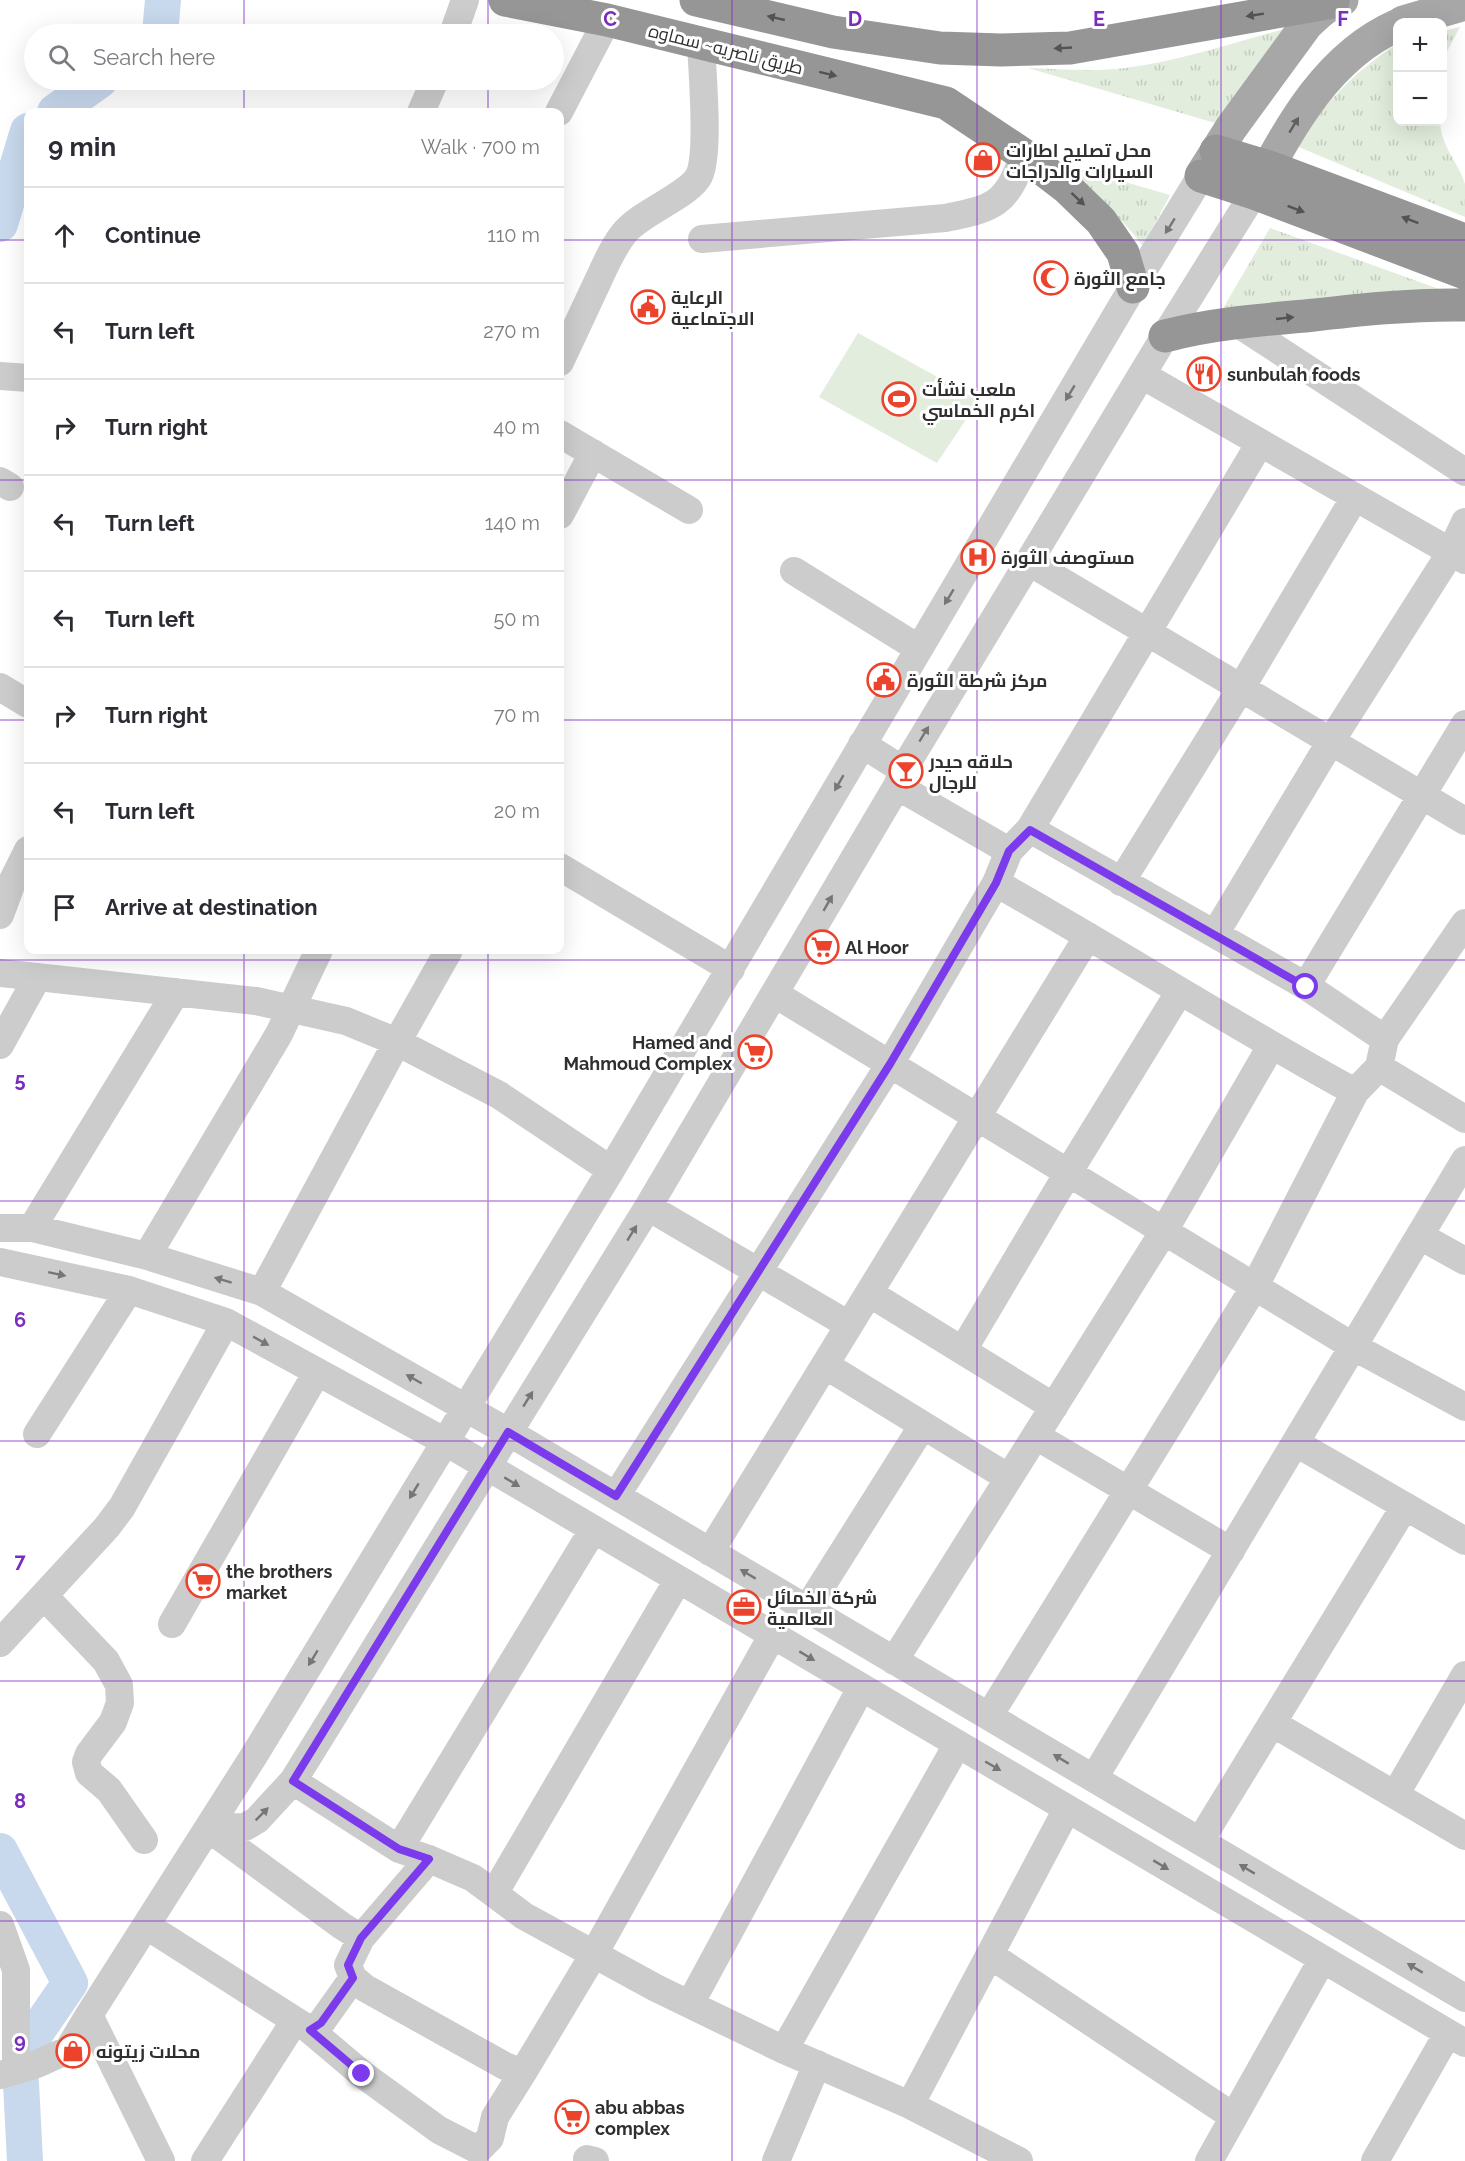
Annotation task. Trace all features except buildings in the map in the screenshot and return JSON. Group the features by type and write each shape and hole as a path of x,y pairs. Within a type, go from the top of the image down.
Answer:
{"highway":[{"name":"طريق ناصريه~ سماوه","path":"505,0 607,20 946,102 1024,155"},
{"path":"696,0 833,32 940,48 1001,50 1070,48 1336,1"},
{"path":"1024,155 1067,188 1101,221 1124,253 1133,287"},
{"path":"1209,164 1465,240"},
{"path":"1261,180 1465,273"},
{"path":"1165,336 1202,327 1389,307 1465,305"}],"main road":[{"path":"1209,164 1307,24 1321,10 1336,1"},
{"path":"1418,18 1465,4"},
{"path":"1261,180 1323,81 1339,64 1375,36 1393,27"}],"street":[{"path":"457,24 465,0"},
{"path":"561,108 607,20"},
{"path":"564,354 611,254 626,231 650,211 688,189 698,177 703,163 704,146 700,43"},
{"path":"423,108 431,90"},
{"path":"702,238 945,218 973,212 993,205 1006,195 1016,178 1024,155"},
{"path":"0,1925 16,1970 8,2073 68,2050 147,1926 611,1170 918,648 1209,164"},
{"path":"208,1828 245,1827 257,1820 293,1781 648,1207 900,778 1261,180"},
{"path":"1237,323 1465,472"},
{"path":"1142,375 1458,556"},
{"path":"0,376 24,378"},
{"path":"564,436 689,510"},
{"path":"616,1496 890,1064 996,883 1009,851 1030,830 1260,443"},
{"path":"564,507 593,453"},
{"path":"1121,882 1355,497"},
{"path":"1215,934 1331,741 1458,556 1465,522"},
{"path":"1029,562 1465,821"},
{"path":"795,571 918,648"},
{"path":"0,687 24,702"},
{"path":"1306,987 1465,724"},
{"path":"862,744 900,778 1009,851"},
{"path":"1030,830 1306,987 1384,1039"},
{"path":"0,915 6,876 24,855"},
{"path":"564,869 730,969"},
{"path":"996,883 1271,1046 1355,1092"},
{"path":"989,1716 1255,1286 1355,1092 1379,1067 1384,1039 1465,923"},
{"path":"710,1552 1088,936"},
{"path":"147,1256 279,1034 317,954"},
{"path":"262,1292 447,954"},
{"path":"0,973 256,1001 346,1021 397,1042 499,1095 611,1170"},
{"path":"0,1044 37,978"},
{"path":"963,1350 1180,991"},
{"path":"32,1228 176,992"},
{"path":"775,994 1354,1347 1465,1407"},
{"path":"894,1660 1164,1231 1271,1046"},
{"path":"1379,1067 1465,1119"},
{"path":"1094,1778 1465,1160"},
{"path":"648,1207 849,1326"},
{"path":"0,1228 32,1228 147,1256 262,1292 508,1432 1465,1998"},
{"path":"1420,1236 1465,1261"},
{"path":"3,1267 129,1290 226,1322 487,1466 1457,2038 1375,2161"},
{"path":"37,1434 129,1290"},
{"path":"869,1293 1054,1407"},
{"path":"0,1643 122,1508 226,1322"},
{"path":"825,1365 1009,1478"},
{"path":"172,1624 317,1372"},
{"path":"807,1609 923,1425"},
{"path":"1036,1436 1231,1551"},
{"path":"1296,1443 1465,1541"},
{"path":"1200,1841 1405,1506"},
{"path":"399,1849 593,1530"},
{"path":"495,1892 678,1580"},
{"path":"44,1596 106,1661 119,1684 120,1703 113,1722 89,1754 86,1762 89,1773 109,1790 144,1840"},
{"path":"147,1926 302,2026 362,2074 439,2130 480,2156 490,2138 495,2118 594,1954 772,1636"},
{"path":"1395,1795 1465,1675"},
{"path":"690,2004 861,1688"},
{"path":"1272,1723 1465,1836"},
{"path":"784,2050 957,1745"},
{"path":"293,1781 399,1849 473,1878 495,1892 524,1916 594,1954 784,2050 910,2105 1019,2161"},
{"path":"910,2105 1067,1809"},
{"path":"208,1828 361,1938"},
{"path":"429,1859 361,1938 348,1965 353,1978 365,1988 505,2066 515,2070 525,2068"},
{"path":"990,1954 1234,2117"},
{"path":"1209,2161 1322,1960"},
{"path":"205,2161 302,2026 321,2023 353,1978"},
{"path":"89,2015 161,2161"},
{"path":"776,2161 817,2064"}],"green space":[{"path":"1291,27 1215,123 1028,68 1101,70 1146,65 1208,51"},
{"path":"1460,27 1447,51 1447,30"},
{"path":"1393,47 1393,126 1440,126 1444,140 1465,184 1465,217 1294,145 1341,90"},
{"path":"1053,161 1170,195 1143,246 1112,211"},
{"path":"1270,228 1450,293 1222,310"},
{"name":"ملعب نشأت اكرم الخماسي","path":"858,333 979,400 937,463 819,397"}],"waterway":[{"path":"161,24 163,0"},
{"path":"61,108 86,90"},
{"path":"0,224 24,144"},
{"path":"0,1851 70,1983 20,2056"},
{"path":"21,2083 25,2161"}],"place":[{"name":"محل تصليح اطارات السيارات والدراجات","path":"983,160"},
{"name":"جامع الثورة","path":"1051,278"},
{"name":"الرعاية الاجتماعية","path":"648,307"},
{"name":"sunbulah foods","path":"1204,374"},
{"name":"ملعب نشأت اكرم الخماسي","path":"899,399"},
{"name":"مستوصف الثورة","path":"978,557"},
{"name":"مركز شرطة الثورة","path":"884,680"},
{"name":"حلاقه حيدر للرجال","path":"906,771"},
{"name":"Al Hoor","path":"822,947"},
{"name":"Hamed and Mahmoud Complex","path":"755,1052"},
{"name":"the brothers market","path":"203,1581"},
{"name":"شركة الخمائل العالمية","path":"744,1607"},
{"name":"محلات زيتونه","path":"73,2051"},
{"name":"abu abbas complex","path":"572,2117"}],"route":[{"path":"362,2074 310,2030 321,2023 353,1978 348,1965 361,1938 429,1859 399,1849 293,1781 508,1432 616,1496 890,1064 996,883 1009,851 1030,830 1306,987"}]}
